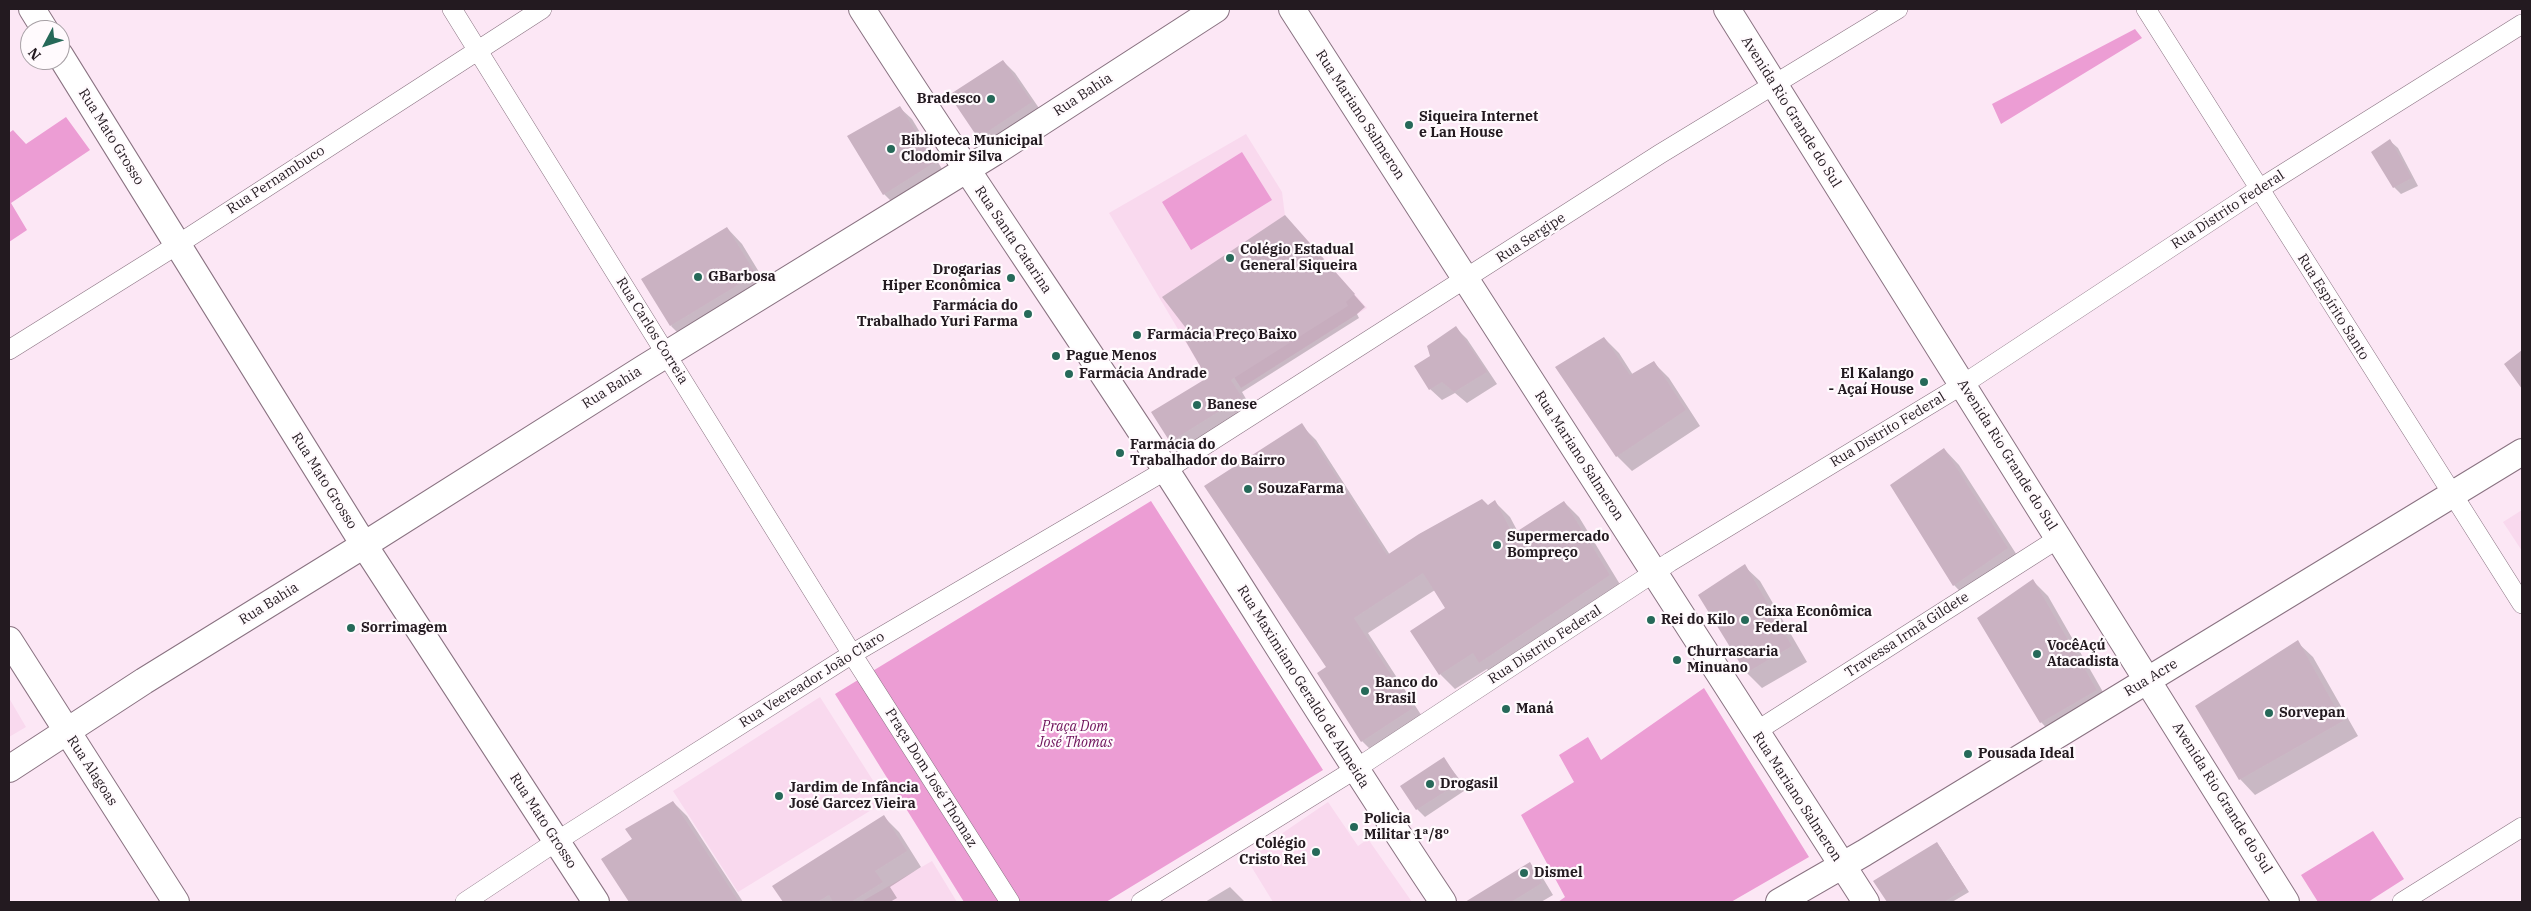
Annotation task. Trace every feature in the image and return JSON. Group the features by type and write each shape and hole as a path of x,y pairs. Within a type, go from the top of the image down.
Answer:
{"main road":[{"path":"32,9 39,20"},
{"name":"Rua Santa Catarina","path":"862,9 966,170 1166,470"},
{"name":"Rua Bahia","path":"9,769 67,733 144,681 364,546 666,354 966,170 1216,9"},
{"name":"Rua Mariano Salmeron","path":"1292,9 1866,902"},
{"name":"Avenida Rio Grande do Sul","path":"1727,9 2147,681 2174,720 2286,902"},
{"name":"Rua Mato Grosso","path":"69,70 364,546 596,902"},
{"name":"Rua Acre","path":"1778,902 1842,866 2522,452"},
{"name":"Rua Maximiano Geraldo de Almeida","path":"1166,470 1354,770 1443,902"},
{"name":"Rua Alagoas","path":"9,640 171,901"}],"street":[{"name":"Rua Carlos Correia","path":"452,9 478,48 852,654"},
{"name":"Rua Pernambuco","path":"9,350 177,245 478,48 542,9"},
{"name":"Rua Sergipe","path":"1166,470 1467,280 1660,154 1898,9"},
{"name":"Rua Espírito Santo","path":"2146,9 2522,604"},
{"name":"Rua Distrito Federal","path":"1141,902 1354,770 1654,573 1962,385 2259,189 2522,24"},
{"name":"Rua Veereador João Claro","path":"465,902 557,841 852,654 1166,470"},
{"name":"Travessa Irmã Gildete","path":"1755,732 2059,538"},
{"name":"Praça Dom José Thomaz","path":"852,654 1010,902"},
{"path":"2402,902 2522,827"}],"shaded area":[{"name":"Colégio Estadual General Siqueira","path":"1246,134 1282,192 1285,216 1367,308 1241,388 1226,365 1207,378 1109,213"},
{"path":"2522,510 2522,551 2503,522"},
{"name":"Jardim de Infância José Garcez Vieira","path":"820,697 886,801 738,892 673,791"},
{"path":"9,698 26,727 9,737"},
{"name":"Colégio Cristo Rei","path":"1328,802 1358,846 1368,839 1412,902 1273,902 1246,858"},
{"path":"932,861 957,902 861,902"}],"green space":[{"path":"2135,29 2142,38 2001,124 1992,104"},
{"path":"66,117 90,150 11,203 27,230 9,242 9,133 13,130 26,144"},
{"path":"1242,152 1272,200 1191,250 1162,202"},
{"name":"Praça Dom José Thomas","path":"1151,501 1323,770 1106,902 964,902 835,694"},
{"path":"1704,688 1809,857 1731,902 1558,902 1565,897 1521,815 1574,782 1559,755 1588,737 1601,760"},
{"path":"2373,831 2404,879 2368,902 2318,902 2301,875"}],"building":[{"name":"Bradesco","path":"1003,60 1032,102 978,138 949,95"},
{"name":"Biblioteca Municipal Clodomir Silva","path":"900,106 935,162 883,195 847,136"},
{"path":"2390,139 2412,178 2393,188 2371,152"},
{"path":"1285,215 1355,294 1346,302 1348,306 1231,380 1242,397 1170,442 1151,412 1207,378 1185,340 1192,336 1162,297"},
{"name":"GBarbosa","path":"727,227 756,274 670,326 641,279"},
{"path":"1456,326 1487,372 1454,392 1442,382 1429,390 1414,366 1430,356 1427,346"},
{"path":"1604,337 1630,375 1654,361 1686,410 1616,457 1555,367"},
{"path":"2522,350 2522,389 2504,364"},
{"name":"Supermercado Bompreço","path":"1302,423 1387,555 1419,534 1482,499 1488,505 1495,500 1513,534 1564,501 1610,575 1479,663 1473,653 1439,675 1410,631 1445,608 1423,573 1354,618 1413,708 1361,742 1317,673 1326,667 1204,486"},
{"path":"1944,448 2008,548 1953,586 1890,485"},
{"name":"Caixa Econômica Federal","path":"1745,564 1792,646 1746,673 1698,595"},
{"name":"VocêAçú Atacadista","path":"2033,579 2097,690 2040,723 1977,618"},
{"name":"Sorvepan","path":"2298,640 2343,721 2239,780 2195,706"},
{"name":"Drogasil","path":"1444,757 1460,782 1416,810 1400,786"},
{"path":"673,801 739,902 629,902 601,859 632,839 625,829"},
{"path":"884,815 907,851 875,871 883,882 851,902 833,902 829,895 817,902 783,902 772,886"},
{"path":"1937,842 1966,888 1944,902 1887,902 1873,881"},
{"name":"Dismel","path":"1530,862 1542,883 1511,902 1465,902"}],"place":[{"name":"Bradesco","path":"991,99"},
{"name":"Siqueira Internet e Lan House","path":"1409,125"},
{"name":"Biblioteca Municipal Clodomir Silva","path":"891,149"},
{"name":"Colégio Estadual General Siqueira","path":"1230,258"},
{"name":"GBarbosa","path":"698,277"},
{"name":"Drogarias Hiper Econômica","path":"1011,278"},
{"name":"Farmácia do Trabalhado Yuri Farma","path":"1028,314"},
{"name":"Farmácia Preço Baixo","path":"1137,335"},
{"name":"Pague Menos","path":"1056,356"},
{"name":"Farmácia Andrade","path":"1069,374"},
{"name":"El Kalango - Açaí House","path":"1924,382"},
{"name":"Banese","path":"1197,405"},
{"name":"Farmácia do Trabalhador do Bairro","path":"1120,453"},
{"name":"SouzaFarma","path":"1248,489"},
{"name":"Supermercado Bompreço","path":"1497,545"},
{"name":"Rei do Kilo","path":"1651,620"},
{"name":"Caixa Econômica Federal","path":"1745,620"},
{"name":"Sorrimagem","path":"351,628"},
{"name":"VocêAçú Atacadista","path":"2037,654"},
{"name":"Churrascaria Minuano","path":"1677,660"},
{"name":"Banco do Brasil","path":"1365,691"},
{"name":"Maná","path":"1506,709"},
{"name":"Sorvepan","path":"2269,713"},
{"name":"Pousada Ideal","path":"1968,754"},
{"name":"Drogasil","path":"1430,784"},
{"name":"Jardim de Infância José Garcez Vieira","path":"779,796"},
{"name":"Policia Militar 1ª/8º","path":"1354,827"},
{"name":"Colégio Cristo Rei","path":"1316,852"},
{"name":"Dismel","path":"1524,873"}]}
